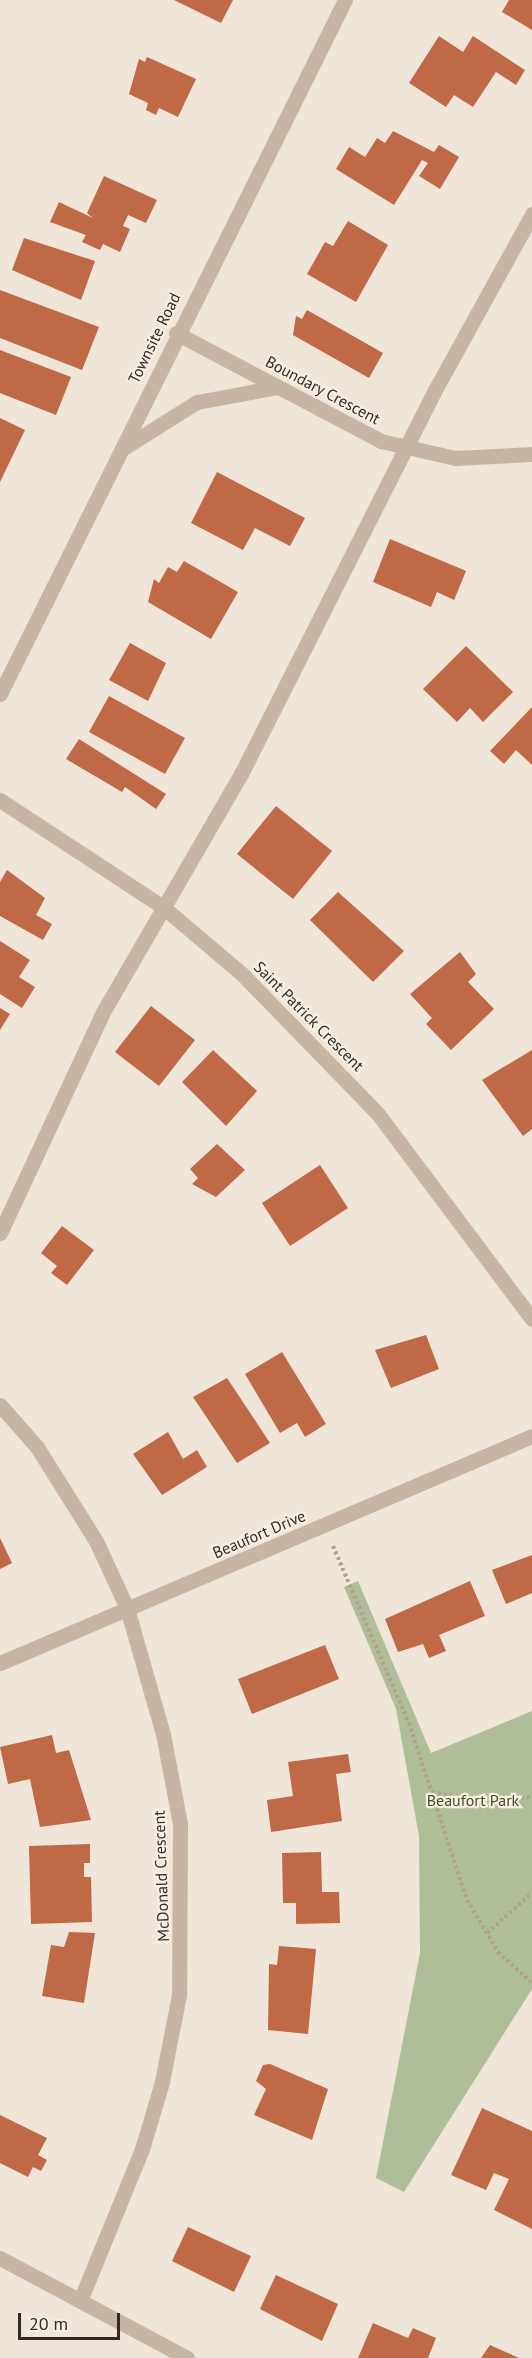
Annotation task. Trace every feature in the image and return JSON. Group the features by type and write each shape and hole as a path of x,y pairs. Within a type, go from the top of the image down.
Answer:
{"street":[{"name":"Townsite Road","path":"0,694 176,333 345,0"},
{"path":"0,1233 103,1012 241,774 405,448 532,214"},
{"name":"Boundary Crescent","path":"176,333 359,432 405,448 455,458 532,454"},
{"path":"120,450 197,402 277,387"},
{"name":"Saint Patrick Crescent","path":"0,800 163,907 242,974 378,1114 532,1319"},
{"name":"McDonald Crescent","path":"0,1405 37,1447 96,1541 127,1608 163,1734 180,1824 179,1995 142,2149 80,2301"},
{"name":"Beaufort Drive","path":"0,1663 532,1436"},
{"path":"0,2258 187,2358"}],"path":[{"path":"324,1526 409,1723 452,1861 486,1933 498,1952 532,1983"},
{"path":"432,1792 479,1801 532,1797"},
{"path":"486,1933 532,1893"}],"green space":[{"name":"Beaufort Park","path":"358,1581 431,1753 532,1711 532,1989 404,2192 376,2178 420,1953 419,1836 396,1709 344,1587"}],"building":[{"path":"174,0 233,0 221,23"},
{"path":"509,0 532,0 532,30 502,12"},
{"path":"439,36 463,52 473,36 525,70 516,85 496,72 473,107 454,95 446,107 409,83"},
{"path":"147,57 196,79 178,117 159,108 156,115 146,110 148,103 129,94 139,59 145,62"},
{"path":"393,131 434,152 439,145 459,157 440,189 419,176 428,163 422,160 394,205 336,169 349,147 365,157 377,138 385,143"},
{"path":"104,176 157,200 146,223 128,215 123,226 130,229 120,252 103,244 100,250 82,242 86,235 50,222 59,202 93,218 87,213"},
{"path":"348,221 388,245 356,302 307,274 325,242 333,246"},
{"path":"24,238 95,261 81,300 12,270"},
{"path":"0,290 99,327 82,370 0,338"},
{"path":"307,310 383,353 369,378 293,335 296,316 302,319"},
{"path":"0,350 71,377 56,415 0,393"},
{"path":"0,418 25,430 0,482"},
{"path":"217,472 305,518 290,546 255,528 243,550 191,523"},
{"path":"390,539 466,571 454,600 437,592 431,607 373,582"},
{"path":"184,561 238,592 211,639 148,602 154,579 159,583 168,567 177,572"},
{"path":"130,643 166,663 148,701 109,680"},
{"path":"466,646 513,692 483,722 470,708 457,722 423,689"},
{"path":"109,696 185,738 165,774 89,732"},
{"path":"532,707 532,765 516,750 504,764 490,751"},
{"path":"79,739 166,794 156,809 125,787 122,792 66,759"},
{"path":"276,806 332,851 293,899 237,854"},
{"path":"7,870 45,898 36,915 52,924 43,940 0,916 0,882"},
{"path":"338,892 404,951 373,982 310,920"},
{"path":"0,941 30,960 19,977 35,987 22,1008 0,994"},
{"path":"460,952 476,974 468,982 494,1009 451,1050 426,1024 432,1018 410,994"},
{"path":"151,1006 195,1040 159,1086 115,1052"},
{"path":"0,1008 10,1014 0,1030"},
{"path":"213,1050 257,1091 226,1126 182,1082"},
{"path":"532,1050 532,1129 523,1136 482,1080"},
{"path":"217,1144 245,1170 216,1197 192,1184 198,1178 190,1169"},
{"path":"320,1165 348,1208 290,1246 262,1203"},
{"path":"62,1226 94,1250 67,1285 51,1273 57,1266 41,1253"},
{"path":"426,1335 439,1369 391,1388 375,1350"},
{"path":"282,1352 326,1424 305,1437 297,1423 280,1433 245,1374"},
{"path":"227,1378 270,1443 237,1463 193,1397"},
{"path":"168,1432 183,1459 197,1450 207,1467 162,1495 133,1454"},
{"path":"0,1538 12,1563 0,1569"},
{"path":"532,1555 532,1593 506,1604 492,1570"},
{"path":"470,1581 485,1616 439,1635 446,1651 429,1658 423,1644 398,1652 385,1619"},
{"path":"325,1645 339,1679 252,1714 238,1679"},
{"path":"52,1735 56,1753 69,1750 91,1820 40,1827 30,1779 8,1784 0,1747"},
{"path":"348,1754 351,1772 336,1774 342,1821 271,1832 267,1800 293,1796 288,1762"},
{"path":"90,1844 90,1863 84,1863 84,1877 91,1877 92,1922 31,1924 29,1846"},
{"path":"321,1852 322,1892 339,1892 340,1923 296,1924 296,1903 283,1903 282,1853"},
{"path":"69,1932 95,1933 84,2003 42,1996 51,1945 64,1947"},
{"path":"279,1946 316,1949 308,2034 268,2030 269,1964 277,1965"},
{"path":"270,2064 328,2089 312,2140 254,2115 266,2089 256,2081 263,2065"},
{"path":"482,2108 532,2131 532,2229 494,2210 509,2179 494,2173 486,2190 451,2175"},
{"path":"0,2115 47,2138 38,2155 47,2160 41,2171 33,2167 28,2177 0,2163"},
{"path":"188,2227 251,2256 234,2292 172,2261"},
{"path":"276,2275 338,2304 322,2341 260,2309"},
{"path":"373,2323 408,2338 413,2328 436,2338 428,2358 358,2358"},
{"path":"490,2345 519,2358 481,2358"}]}
